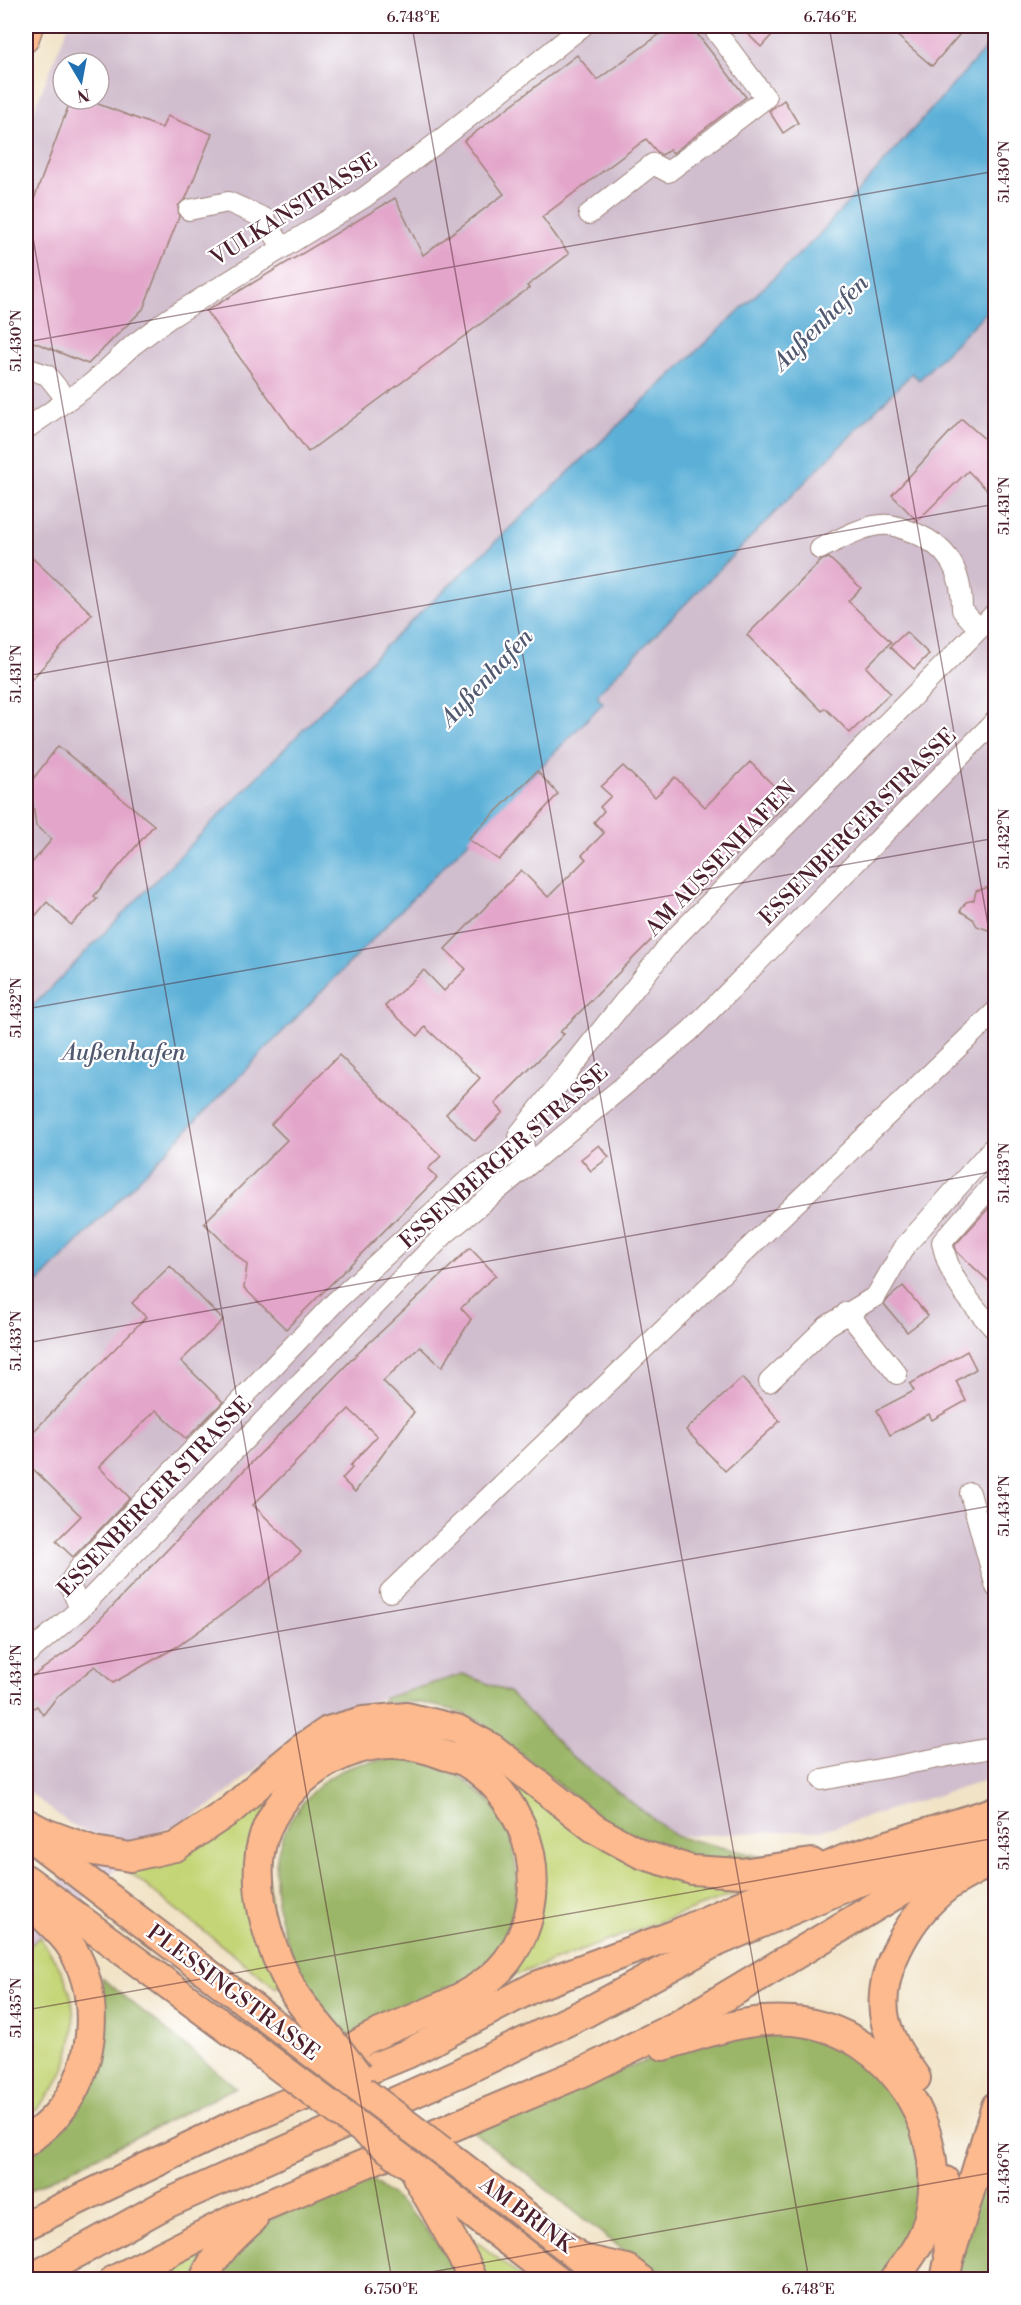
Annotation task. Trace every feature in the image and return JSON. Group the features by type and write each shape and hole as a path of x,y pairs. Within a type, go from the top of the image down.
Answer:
{"highway":[{"path":"26,1823 45,1833 94,1851 130,1857 175,1847 232,1809 301,1749 328,1731 363,1721 407,1717 457,1729 492,1748 595,1829 641,1854 692,1870 741,1873 847,1858"},
{"path":"236,2124 367,2039 480,1987 507,1961 526,1928 533,1898 534,1873 528,1842 505,1797 487,1778 465,1762 414,1745 389,1744 349,1751 322,1764 301,1781 281,1803 267,1827 258,1859 262,1918 272,1946 319,2044"},
{"path":"26,2225 236,2124 407,2054 536,1986 676,1934 847,1858 996,1811"},
{"name":"PLESSINGSTRASSE","path":"26,1833 110,1900 319,2044"},
{"path":"114,2280 236,2218 585,2071 678,2025 989,1848"},
{"path":"947,2270 944,2148 933,2103 894,2046 884,2013 887,1980 896,1952 919,1913 989,1848"},
{"path":"28,2280 166,2204 459,2073 586,2012 712,1944 855,1883 989,1848"},
{"name":"PLESSINGSTRASSE","path":"26,1879 81,1939 274,2063 410,2165"},
{"path":"26,1894 81,1939 92,2022 85,2066 65,2105 26,2142"},
{"path":"585,2071 728,2026 760,2021 793,2021 816,2025 840,2034 866,2048 890,2068 910,2094 927,2134 933,2166 932,2195 925,2229 909,2260 893,2280"},
{"name":"AM BRINK","path":"319,2044 379,2103 609,2280"},
{"path":"947,2270 996,2106"},
{"path":"410,2165 473,2280"},
{"name":"AM BRINK","path":"410,2165 558,2280"},
{"path":"204,2280 208,2268 234,2236 270,2204"},
{"path":"585,2260 627,2269 641,2280"}],"main road":[{"path":"26,40 31,26"}],"street":[{"name":"VULKANSTRASSE","path":"26,429 92,383 133,345 168,319 365,197 583,26"},
{"path":"589,214 653,164 668,172 766,98 712,26"},
{"path":"189,210 228,202 264,218 282,247"},
{"path":"26,368 46,375 67,400"},
{"path":"820,549 859,530 889,525 924,536 943,551 956,567 962,590 962,610 979,629"},
{"name":"AM AUSSENHAFEN","path":"526,1154 519,1134 672,941 996,612"},
{"name":"ESSENBERGER STRASSE","path":"26,1655 37,1648 80,1609 445,1233 526,1154 690,1031 992,728"},
{"path":"390,1592 996,1011"},
{"path":"769,1382 827,1326 876,1296 906,1246 996,1144"},
{"path":"80,1609 69,1583 88,1559 336,1301 471,1177 526,1154"},
{"path":"996,1181 942,1242 946,1264 972,1306 996,1331"},
{"path":"847,1312 897,1374"},
{"path":"970,1494 996,1587"},
{"path":"822,1780 996,1747"}],"shaded area":[{"path":"68,26 995,26 995,38 816,238 381,650 26,1013 26,130 51,68 51,111 111,111 111,51 58,51"},
{"path":"995,303 995,1778 823,1830 675,1836 568,1753 509,1692 462,1674 344,1710 307,1726 216,1802 180,1824 156,1833 26,1950 26,1917 102,1835 85,1832 69,1823 26,1790 26,1295 602,703 598,697 599,693 912,373 919,379"}],"green space":[{"path":"463,1674 509,1692 568,1753 675,1836 775,1860 711,1860 661,1847 614,1828 480,1721 453,1710 417,1702 381,1703 385,1698"},
{"path":"427,1730 759,1885 507,1978 542,1862"},
{"path":"391,1758 429,1764 463,1778 492,1805 511,1836 517,1876 514,1914 497,1953 459,1987 351,2037 318,2002 298,1966 281,1920 276,1896 275,1872 279,1849 287,1826 311,1793 330,1777 344,1770 360,1764"},
{"path":"294,1766 260,1821 282,1987 275,1987 126,1870"},
{"path":"39,1937 54,1958 71,1995 72,2041 69,2056 57,2084 26,2120 26,1950"},
{"path":"102,1978 236,2087 26,2192 26,2156 42,2144 87,2095 106,2036"},
{"path":"793,2030 834,2040 884,2075 918,2139 923,2181 916,2223 879,2279 660,2279 471,2130 620,2070 711,2040"},
{"path":"995,2133 995,2279 955,2280"},
{"path":"364,2174 419,2221 441,2248 459,2280 216,2280 218,2272 261,2226 294,2206"},
{"path":"464,2232 524,2279 483,2279"},
{"path":"203,2249 205,2251 196,2279 140,2280"}],"water":[{"name":"Außenhafen","path":"995,38 995,303 919,380 912,373 599,692 598,697 603,703 26,1295 26,1013 381,650 816,238"}],"building":[{"path":"671,26 691,26 746,97 673,153 670,150 662,155 658,153 646,139 542,217 569,254 527,286 529,288 308,452 206,311 395,198 423,255 504,194 464,141 577,55 597,80"},
{"path":"754,26 780,26 761,47 747,33"},
{"path":"886,26 967,26 932,66"},
{"path":"784,100 798,123 783,133 769,111"},
{"path":"111,109 162,128 167,116 212,134 186,198 178,206 179,217 143,309 88,364 26,339 26,221 67,111 111,111"},
{"path":"962,419 996,449 996,499 968,471 917,521 892,495"},
{"path":"26,552 92,614 26,685"},
{"path":"829,558 861,588 848,601 891,642 866,667 890,693 850,733 825,708 822,711 747,635 822,560"},
{"path":"906,632 929,654 914,669 890,647"},
{"path":"58,746 154,825 94,896 97,899 71,925 47,902 26,927 26,870 52,839 36,826 30,783"},
{"path":"750,762 789,801 560,1032 564,1034 495,1104 503,1112 475,1141 446,1114 480,1078 425,1027 418,1036 385,1006 424,970 444,991 466,969 445,949 521,870 548,897 586,859 582,855 604,833 594,822 604,811 600,807 611,796 601,787 623,766 655,797 675,777 705,807"},
{"path":"537,771 558,794 499,860 468,839"},
{"path":"996,885 996,933 977,926 973,919 960,911 966,902 974,900 976,891"},
{"path":"339,1055 441,1156 428,1169 437,1178 286,1329 244,1288 247,1265 204,1223 287,1140 271,1124"},
{"path":"599,1145 609,1157 591,1171 581,1159"},
{"path":"996,1200 996,1288 956,1251 955,1245"},
{"path":"470,1248 496,1275 461,1308 471,1319 442,1367 420,1347 383,1381 414,1412 355,1492 342,1479 352,1468 350,1466 377,1436 349,1409 253,1505 301,1552 261,1586 178,1646 113,1683 95,1666 57,1697 43,1715 37,1706 26,1712 26,1681 73,1647 354,1357"},
{"path":"170,1266 223,1320 181,1361 223,1402 186,1439 156,1410 99,1467 130,1498 73,1557 56,1541 81,1516 26,1462 26,1439 146,1317 132,1303"},
{"path":"903,1286 928,1316 907,1332 884,1304"},
{"path":"967,1351 976,1369 956,1381 966,1401 932,1420 929,1414 890,1435 877,1410 914,1391 910,1384"},
{"path":"742,1378 780,1421 725,1471 686,1430"}]}
